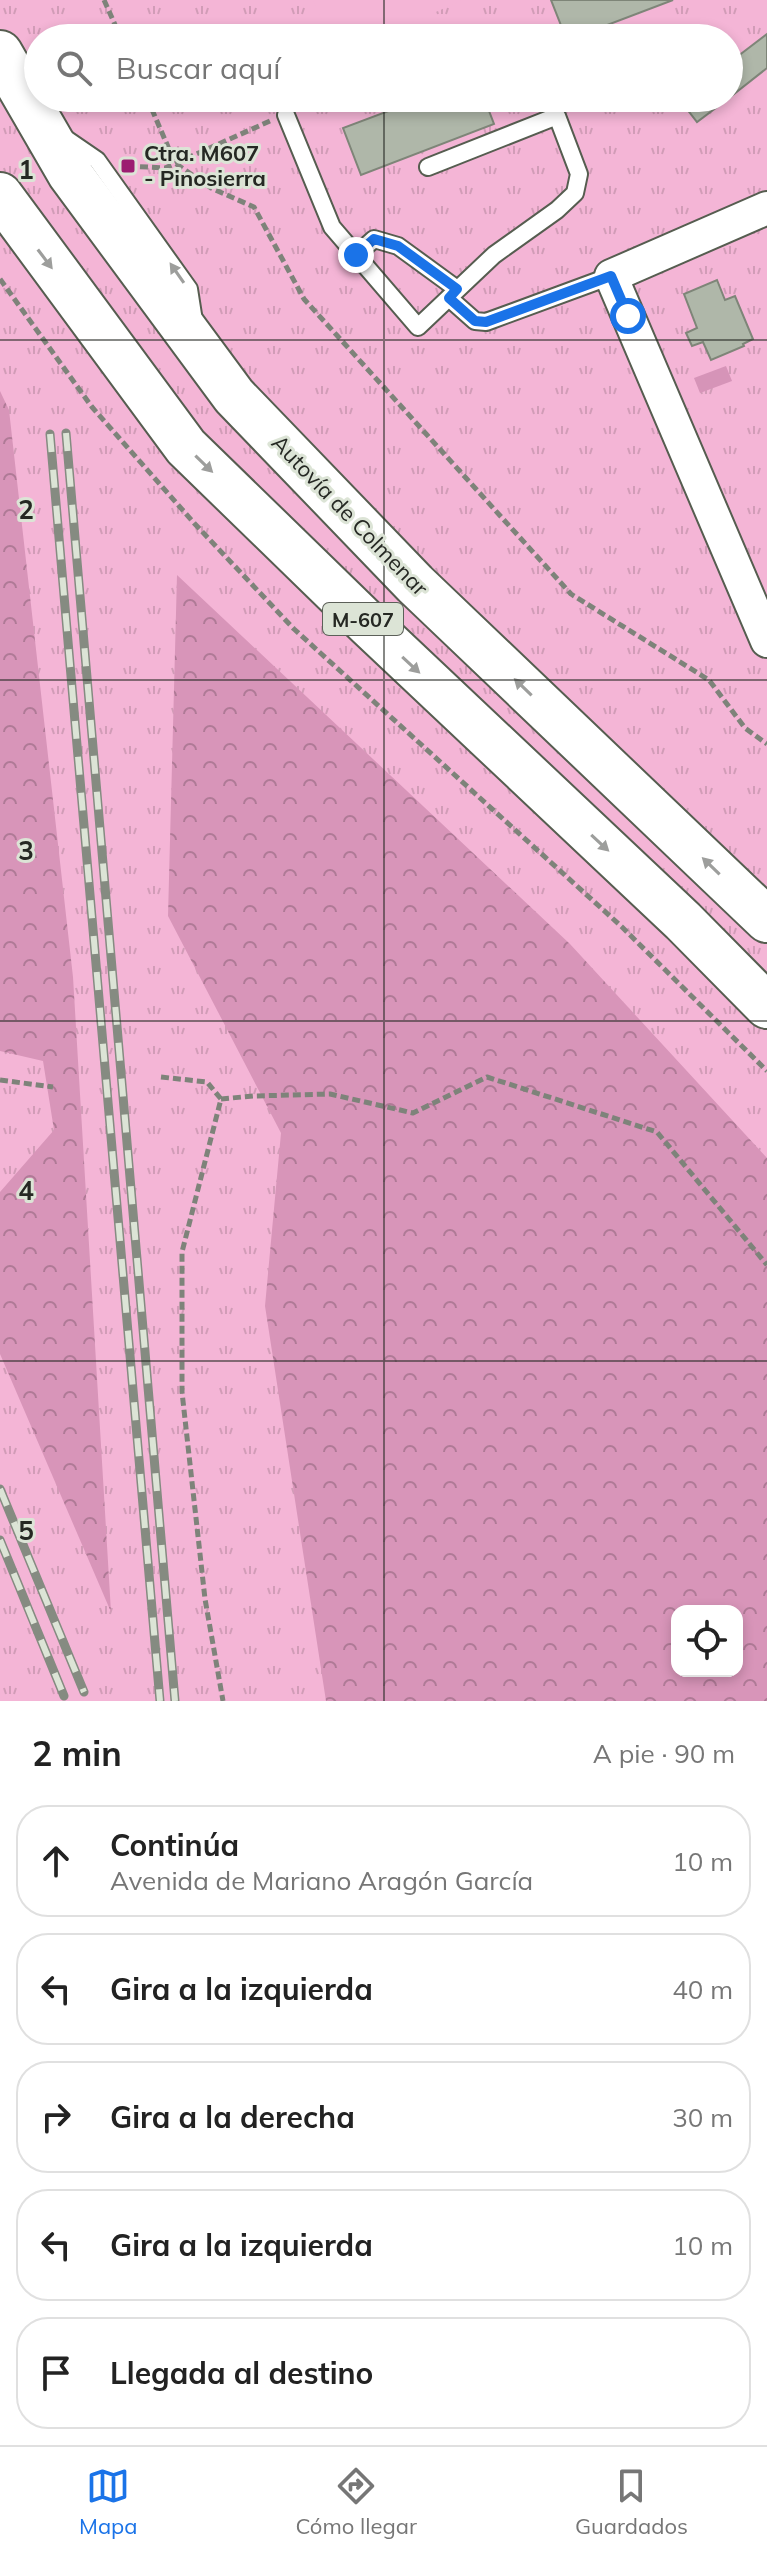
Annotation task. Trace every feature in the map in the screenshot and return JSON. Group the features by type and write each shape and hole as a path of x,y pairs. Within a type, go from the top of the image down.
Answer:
{"highway":[{"name":"Autovía de Colmenar","path":"0,53 24,94"},
{"name":"Autovía de Colmenar","path":"34,112 70,174 234,396 415,584 767,920"},
{"name":"M-607","path":"0,195 186,447 368,624 683,921 767,1006"}],"street":[{"path":"767,208 611,276 767,641"}],"lane":[{"path":"286,115 332,227 418,327 494,255 557,210 575,193 579,174 557,116 428,167"},
{"path":"356,255 374,239 398,246 453,294 475,321 486,322 611,276"}],"path":[{"path":"104,0 115,24"},
{"path":"153,112 175,163 211,188 254,207 304,299 571,594 709,680 745,728 767,744"},
{"path":"128,166 165,168 286,115"},
{"path":"0,279 92,407 194,523 294,629 611,917 767,1071"},
{"path":"161,1077 207,1082 221,1099"},
{"path":"221,1099 330,1094 413,1113 487,1077 657,1132 767,1265"},
{"path":"0,1080 53,1087"},
{"path":"221,1099 182,1252 182,1392 205,1599 223,1701"}],"green space":[{"path":"0,0 767,0 767,1701 0,1701"},
{"path":"313,0 463,0 409,24 324,24"},
{"path":"0,391 9,410 73,977 111,1612 0,1354 0,1192 54,1130 43,1061 0,1051"},
{"path":"177,575 570,944 767,1158 767,1701 326,1701 265,1306 281,1133 168,916"}],"shaded area":[{"path":"726,366 732,381 700,393 694,378"}],"building":[{"path":"551,0 673,0 610,24 560,24"},
{"path":"767,34 767,68 743,87 743,52"},
{"path":"386,112 489,112 494,124 361,175 343,128"},
{"path":"689,112 710,112 697,122"},
{"path":"717,280 725,300 735,296 753,339 711,360 703,342 692,346 686,333 697,328 684,294"}],"railway":[{"path":"66,433 175,1701"},
{"path":"50,434 160,1701"},
{"path":"0,1489 84,1692"},
{"path":"0,1540 64,1696"}],"place":[{"name":"Ctra. M607 - Pinosierra","path":"128,166"}],"route":[{"path":"356,255 374,239 398,246 457,289 449,298 475,321 486,322 611,276 628,316"}]}
